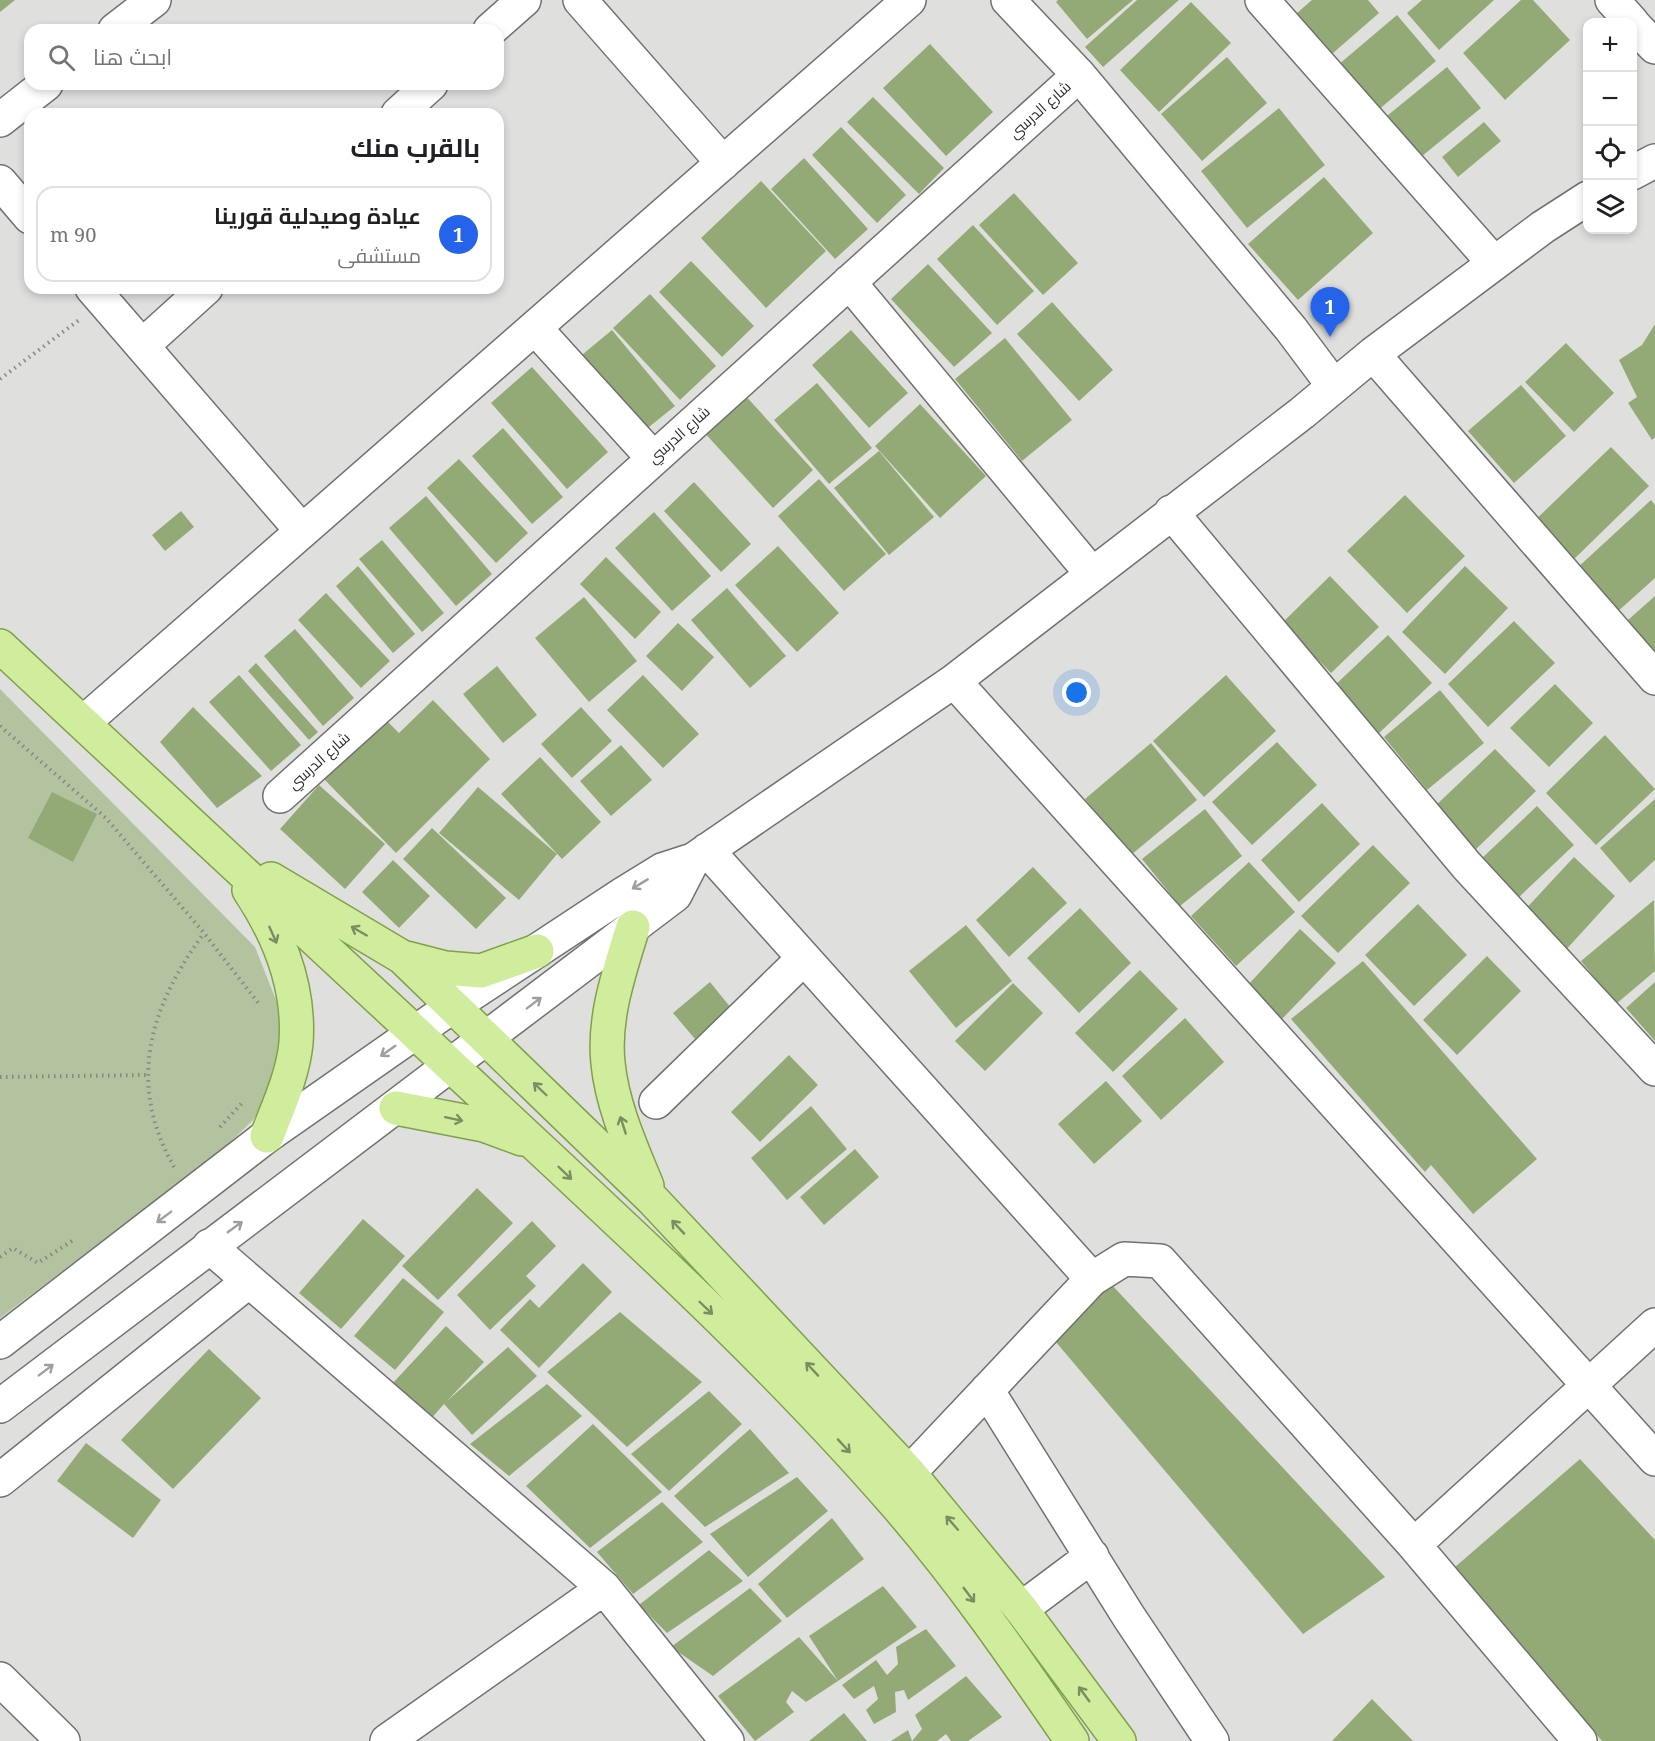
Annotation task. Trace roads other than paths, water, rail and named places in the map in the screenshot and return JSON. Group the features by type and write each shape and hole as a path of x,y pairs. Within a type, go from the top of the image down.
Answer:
{"main road":[{"path":"0,646 416,1032 788,1386 864,1468 945,1564 1008,1648 1072,1741"},
{"path":"220,850 402,957 652,1199 909,1473 1021,1609 1119,1741"},
{"path":"220,850 251,892 271,929 287,968 296,1004 296,1045 285,1087 267,1136"},
{"path":"633,927 613,997 608,1029 608,1063 630,1145 652,1199"},
{"path":"402,957 445,968 481,971 537,951"},
{"path":"396,1108 484,1125 534,1143"}],"street":[{"path":"123,24 154,0"},
{"path":"497,24 524,0"},
{"path":"580,0 723,163"},
{"path":"82,723 909,0"},
{"path":"1008,0 1079,75 1290,329 1333,386"},
{"path":"1262,0 1494,263"},
{"path":"1612,0 1628,18"},
{"path":"1637,28 1655,47"},
{"name":"شارع الدرسي","path":"280,796 1079,75"},
{"path":"0,120 38,90"},
{"path":"405,108 424,90"},
{"path":"1637,170 1655,161"},
{"path":"0,182 24,210"},
{"path":"0,1342 267,1136 453,1006 662,870 700,855 954,681 1302,413 1373,354 1494,263 1583,201"},
{"path":"849,282 1092,574"},
{"path":"97,294 302,531"},
{"path":"142,346 199,294"},
{"path":"535,328 653,458"},
{"path":"1373,354 1655,678"},
{"path":"1171,513 1467,866 1655,1070"},
{"path":"954,681 1655,1459"},
{"path":"0,1406 675,895 700,855"},
{"path":"700,855 804,958 1092,1279"},
{"path":"656,1102 804,958"},
{"path":"209,1246 604,1588 727,1741"},
{"path":"909,1473 1092,1279 1124,1258 1160,1261 1413,1545 1580,1741"},
{"path":"0,1480 249,1281"},
{"path":"1413,1545 1655,1325"},
{"path":"987,1390 1129,1617 1212,1741"},
{"path":"1021,1609 1092,1556"},
{"path":"393,1739 604,1588"},
{"path":"0,1678 63,1741"}],"place":[{"name":"عيادة وصيدلية قورينا","path":"1330,337"}]}
